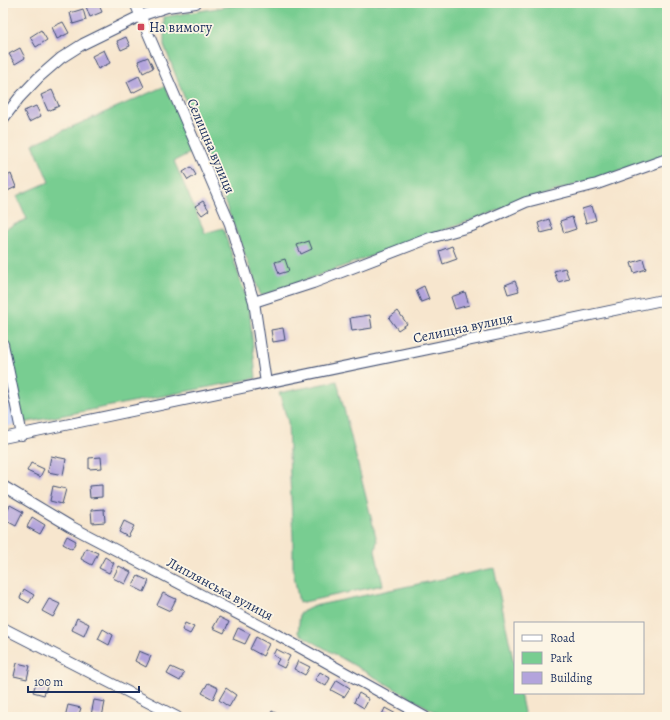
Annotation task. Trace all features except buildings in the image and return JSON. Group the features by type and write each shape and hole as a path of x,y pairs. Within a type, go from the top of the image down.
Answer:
{"street":[{"name":"Селищна вулиця","path":"135,3 230,224 254,302 266,383"},
{"path":"3,119 19,98 38,78 61,58 83,44 140,16 167,7 196,3"},
{"path":"254,302 313,284 430,238 472,226 526,202 597,184 667,159"},
{"name":"Селищна вулиця","path":"3,438 667,299"},
{"path":"3,344 22,435"},
{"name":"Липлянська вулиця","path":"3,486 70,526 272,632 425,717"},
{"path":"3,628 177,717"}],"shaded area":[{"path":"3,330 14,377 22,422 3,428"}],"green space":[{"path":"247,3 667,3 667,156 527,200 261,296 164,45 164,17"},
{"path":"165,86 194,151 174,161 205,233 223,228 249,306 256,378 23,423 3,330 3,230 27,219 17,196 49,182 33,144"},
{"path":"337,381 377,541 375,551 383,585 299,603 293,570 288,422 279,393"},
{"path":"494,568 514,664 514,694 520,694 525,717 444,717 298,633 300,613 314,606"}],"place":[{"name":"На вимогу","path":"141,27"}]}
